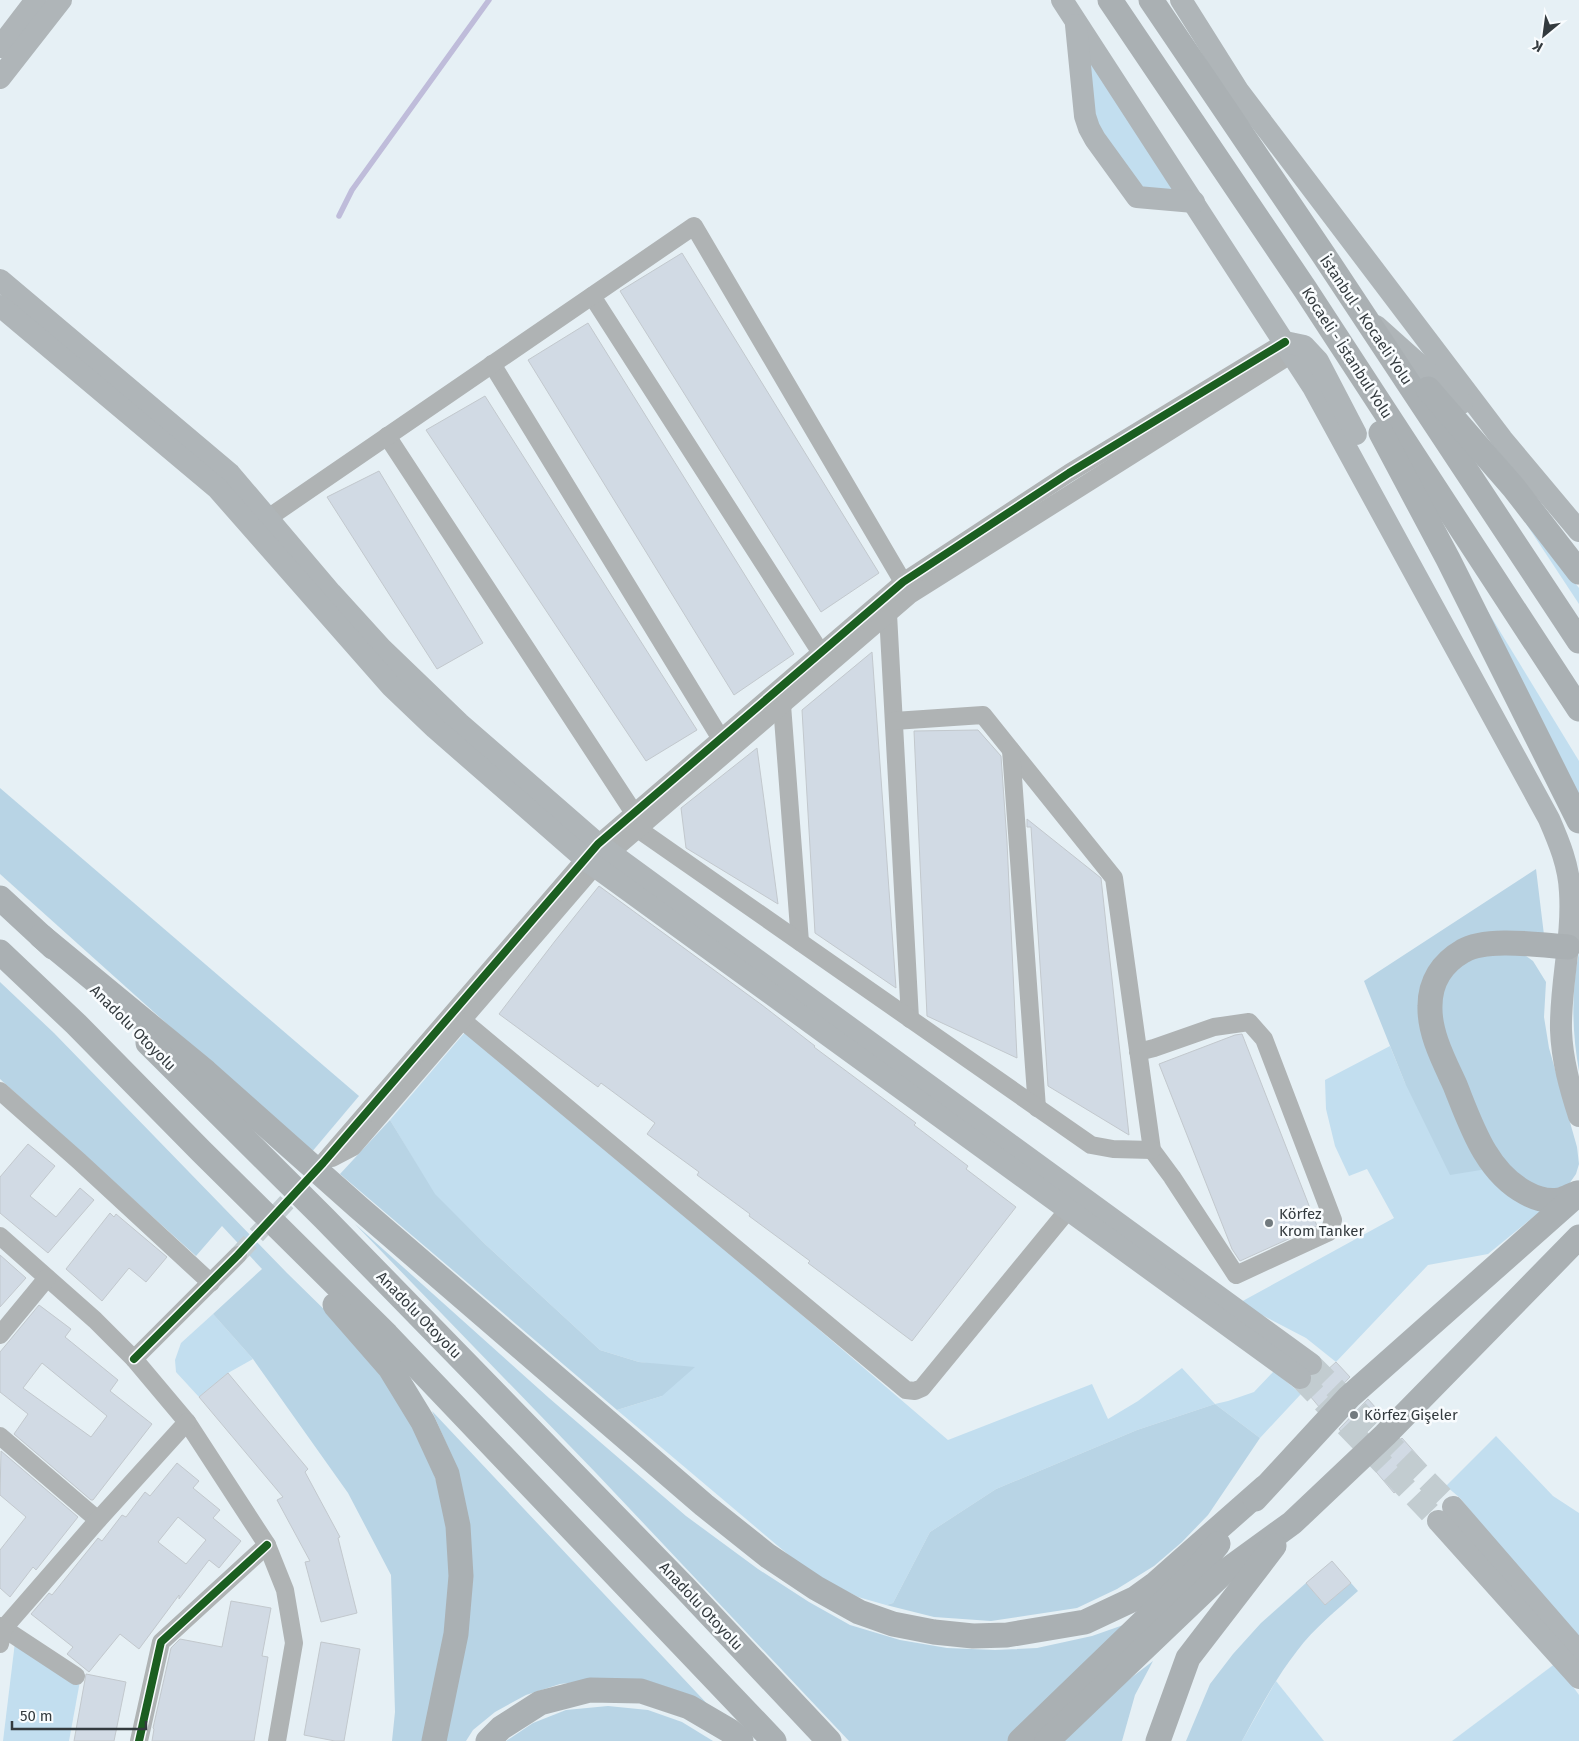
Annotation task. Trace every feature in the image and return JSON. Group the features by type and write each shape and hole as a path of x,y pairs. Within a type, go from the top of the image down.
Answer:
{"highway":[{"name":"Kocaeli - İstanbul Yolu","path":"1110,0 1305,289 1579,708"},
{"name":"İstanbul - Kocaeli Yolu","path":"1151,0 1323,254 1579,641"},
{"path":"1305,289 1443,550 1579,821"},
{"path":"1361,312 1514,488 1579,572"},
{"name":"Anadolu Otoyolu","path":"0,898 41,936 351,1246 677,1580 829,1741"},
{"path":"41,936 206,1072 358,1207 704,1505 768,1556 816,1588 859,1612 901,1626 974,1636 1008,1635 1085,1622 1136,1598 1154,1585 1265,1487"},
{"path":"1573,944 1500,943 1480,945 1464,950 1449,960 1438,972 1432,987 1430,1020 1441,1053 1478,1140 1494,1166 1508,1182 1537,1198 1548,1201 1560,1200 1579,1193"},
{"path":"0,952 76,1024 200,1151 387,1335 774,1741"},
{"path":"200,1151 390,1368 424,1422 447,1474 458,1526 461,1576 456,1634 434,1741"},
{"path":"1020,1741 1195,1572 1265,1487 1349,1397 1579,1193"},
{"path":"1047,1741 1223,1573 1292,1523 1385,1435 1579,1236"},
{"path":"1158,1741 1188,1658 1292,1523"},
{"path":"488,1741 501,1728 540,1703 590,1690 641,1691 689,1707 730,1731 741,1741"}],"main road":[{"path":"0,47 36,0"},
{"path":"0,78 61,0"},
{"path":"1062,0 1313,387 1549,819 1561,847 1570,891 1573,944 1573,1011 1579,1071"},
{"path":"1181,0 1239,92 1323,254"},
{"path":"1076,22 1085,116 1095,139 1137,197 1194,202"},
{"path":"1239,92 1502,439 1579,531"},
{"path":"0,280 230,474 331,593 381,648 597,855 1306,1371 1068,1210 597,855 435,728 391,686 217,488 0,306"},
{"path":"1361,312 1502,439"},
{"path":"1288,348 1304,346 1318,362 1568,833 1578,858 1579,868"},
{"path":"1573,944 1562,1003 1561,1030 1567,1074 1579,1116"},
{"path":"1579,1652 1446,1514 1579,1678"}],"street":[{"path":"268,518 694,226 903,582"},
{"path":"592,296 821,653"},
{"path":"636,821 721,739 903,582 1069,473 1288,348"},
{"path":"458,1016 353,1147 323,1163 458,1016 597,855 636,821 782,705 910,595 1288,348"},
{"path":"492,364 721,739"},
{"path":"387,436 636,821 800,942 1091,1145 1113,1149 1152,1150"},
{"path":"888,614 910,1019"},
{"path":"782,705 800,942"},
{"path":"894,721 983,714 1114,878 1138,1052 1152,1150 1172,1177 1236,1275 1329,1232 1333,1220 1264,1039 1250,1022 1214,1027 1138,1052"},
{"path":"1011,750 1037,1108"},
{"path":"458,1016 906,1390 915,1391 922,1388 1068,1210"},
{"path":"0,1091 211,1283"},
{"path":"0,1236 95,1320 134,1359 187,1422 267,1546 285,1590 294,1643 277,1741"},
{"path":"134,1359 238,1255"},
{"path":"0,1335 48,1278"},
{"path":"76,1676 1,1633 98,1520 187,1422"},
{"path":"0,1436 98,1520"},
{"path":"139,1741 161,1642 267,1546"}],"shaded area":[{"path":"1076,21 1194,202 1137,197 1095,139"},
{"path":"1517,510 1579,588 1579,604"},
{"path":"1468,579 1579,761 1579,800"},
{"path":"0,788 359,1096 311,1153 0,874"},
{"path":"1536,869 1544,935 1505,934 1427,977 1487,1169 1450,1175 1405,1083 1364,981"},
{"path":"1579,952 1579,1071 1573,1012 1576,966"},
{"path":"1522,953 1533,961 1546,982 1544,1017 1549,1048 1577,1147 1579,1164 1576,1174 1569,1184 1551,1191 1524,1182 1497,1154 1442,1030 1440,999 1444,982 1466,958"},
{"path":"0,982 54,1033 337,1322 381,1376 425,1446 448,1518 451,1607 424,1741 392,1741 395,1712 391,1575 348,1493 253,1359 213,1314 262,1269 222,1226 196,1256 0,1079"},
{"path":"466,1031 948,1440 1092,1384 1108,1419 1138,1401 1182,1368 1215,1404 1137,1430 996,1489 930,1532 893,1603 886,1605 858,1597 797,1562 617,1410 662,1396 661,1365 639,1362 600,1350 485,1244 434,1194 390,1120"},
{"path":"1390,1046 1405,1083 1487,1169 1543,1209 1488,1254 1428,1265 1336,1362 1306,1338 1239,1303 1394,1218 1367,1169 1349,1176 1335,1146 1326,1109 1325,1080"},
{"path":"390,1120 435,1194 485,1244 600,1350 639,1362 695,1367 662,1396 617,1410 340,1174"},
{"path":"355,1224 549,1398 686,1516 758,1569 809,1602 850,1625 900,1640 947,1648 995,1650 1037,1648 1092,1636 1129,1623 1009,1741 849,1741 596,1473"},
{"path":"213,1314 253,1359 228,1373 199,1397 176,1372 175,1360 181,1343"},
{"path":"1274,1371 1301,1394 1260,1438 1215,1404 1254,1392"},
{"path":"1215,1404 1260,1438 1208,1515 1182,1542 1154,1566 1117,1589 1077,1608 991,1621 934,1617 886,1605 893,1603 930,1532 996,1489 1137,1430"},
{"path":"432,1411 712,1709 595,1680 560,1684 526,1695 495,1712 473,1730 466,1741 445,1741 462,1649 450,1452"},
{"path":"1496,1436 1553,1496 1579,1513 1579,1646 1460,1498 1446,1486"},
{"path":"1306,1583 1325,1605 1351,1583 1358,1591 1318,1627 1297,1651 1274,1684 1242,1741 1186,1741 1210,1684 1233,1654 1261,1623"},
{"path":"15,1642 80,1681 69,1741 3,1741"},
{"path":"1153,1661 1135,1695 1122,1741 1063,1741 1127,1681"},
{"path":"1556,1663 1579,1695 1579,1741 1452,1741"},
{"path":"1276,1681 1324,1741 1242,1741"},
{"path":"608,1706 648,1710 682,1722 713,1741 506,1741 533,1723 566,1710"}],"building":[{"path":"682,253 879,573 821,612 620,291"},
{"path":"588,323 794,654 734,695 528,360"},
{"path":"485,396 697,730 646,761 426,430"},
{"path":"379,471 483,643 437,669 327,497"},
{"path":"872,652 896,988 815,933 802,710"},
{"path":"978,730 1001,756 1017,1058 927,1016 914,731"},
{"path":"757,748 778,904 686,848 681,808"},
{"path":"1027,819 1101,878 1129,1135 1048,1086 1031,827 1027,827"},
{"path":"599,886 762,1005 814,1047 916,1123 914,1125 968,1166 966,1169 1016,1207 912,1341 808,1263 810,1261 697,1175 699,1172 647,1134 655,1123 601,1083 598,1087 499,1014"},
{"path":"1242,1034 1317,1226 1240,1261 1232,1249 1159,1064"},
{"path":"28,1144 55,1166 30,1196 56,1217 80,1188 94,1200 48,1253 0,1213 0,1177"},
{"path":"110,1213 114,1217 116,1214 167,1257 146,1282 129,1268 102,1301 66,1269"},
{"path":"0,1255 26,1278 0,1307"},
{"path":"39,1305 71,1329 65,1337 118,1380 110,1391 152,1424 93,1500 14,1434 28,1414 0,1392 0,1352","holes":["42,1363 107,1416 91,1437 23,1388"]},
{"path":"1336,1362 1350,1377 1320,1408 1305,1390"},
{"path":"228,1373 308,1469 305,1472 340,1537 338,1538 357,1613 321,1622 305,1562 310,1561 277,1500 283,1497 199,1397"},
{"path":"1368,1399 1383,1416 1353,1446 1339,1429"},
{"path":"1402,1438 1426,1465 1394,1493 1372,1467"},
{"path":"1,1451 78,1517 36,1570 33,1567 10,1597 0,1588 0,1550 26,1517 0,1495"},
{"path":"177,1463 199,1481 193,1488 220,1510 213,1518 241,1541 219,1568 209,1560 179,1599 179,1595 139,1649 120,1634 89,1672 67,1654 73,1647 31,1614 49,1593 52,1595 98,1538 102,1541 122,1515 126,1517 145,1492 150,1496","holes":["178,1517 206,1540 186,1564 158,1542"]},
{"path":"1332,1561 1351,1583 1325,1605 1306,1583"},
{"path":"231,1601 271,1608 262,1656 268,1657 254,1741 152,1741 153,1728 171,1648 180,1639 222,1647"},
{"path":"321,1642 360,1649 344,1741 304,1735"},
{"path":"86,1674 126,1682 114,1741 74,1741"}],"waterway":[{"path":"339,216 352,190 489,0"}],"tunnel":[{"path":"238,1255 323,1163"},
{"path":"1311,1364 1453,1507"},
{"path":"1300,1378 1438,1521"}],"cycle path":[{"path":"134,1359 238,1255 323,1163 598,844 903,582 1069,473 1285,342"},
{"path":"139,1741 161,1642 267,1545"}],"place":[{"name":"Körfez Krom Tanker","path":"1269,1223"},
{"name":"Körfez Gişeler","path":"1354,1415"}]}
